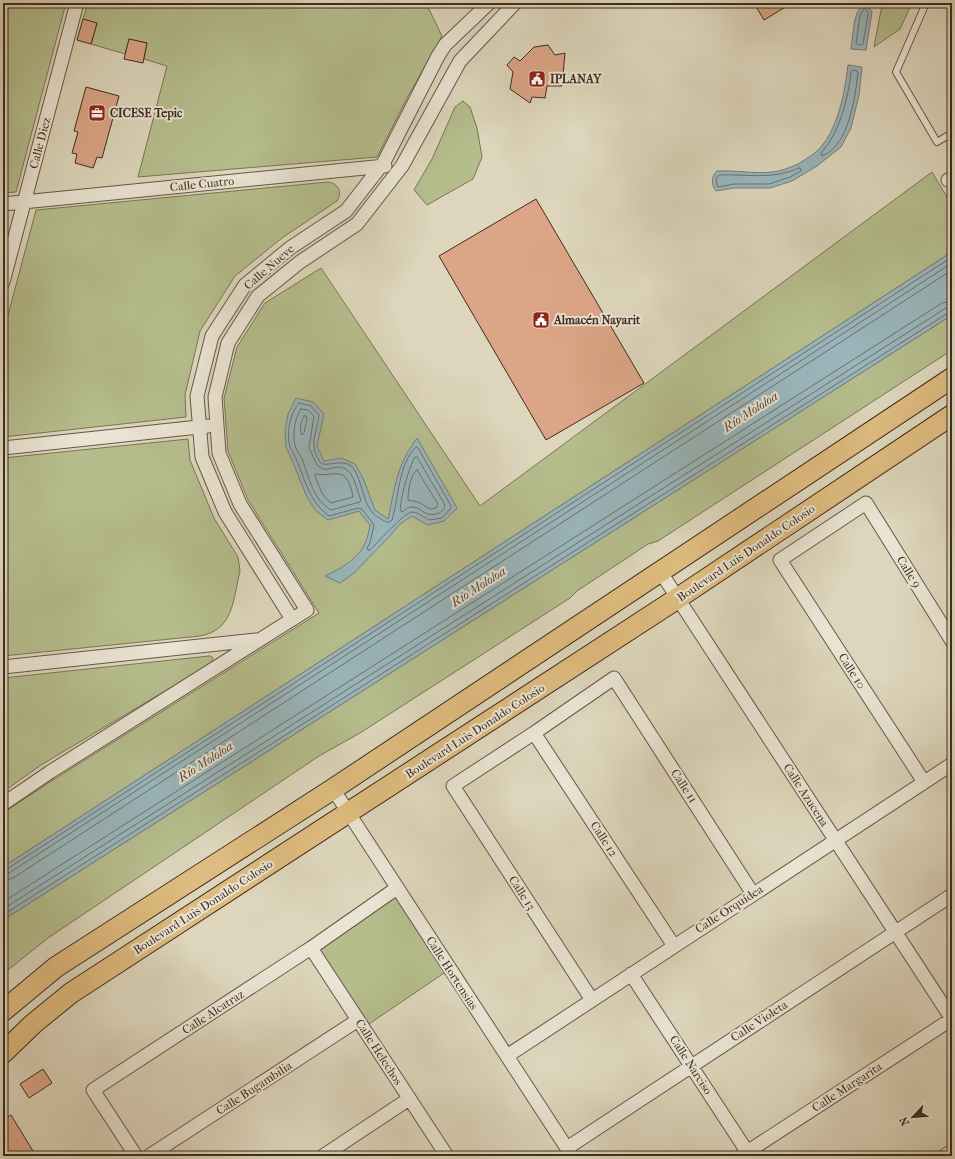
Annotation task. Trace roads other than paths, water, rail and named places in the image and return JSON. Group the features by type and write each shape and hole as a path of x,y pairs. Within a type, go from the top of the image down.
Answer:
{"main road":[{"path":"3,1011 56,967 449,713 660,571 952,378"},
{"name":"Boulevard Luis Donaldo Colosio","path":"3,1053 32,1024 71,993 678,598 952,415"},
{"path":"348,813 347,799 349,793 435,734 449,713"}],"street":[{"name":"Calle Diez","path":"3,282 77,3"},
{"name":"Calle Nueve","path":"489,3 441,50 384,162 346,211 290,248 245,285 212,336 197,396 202,457 225,512 292,619 306,610 240,504 219,453 215,398 228,343 258,296 300,262 357,224 402,166 460,60 514,3"},
{"name":"Calle Cuatro","path":"3,204 402,166"},
{"path":"3,448 217,425"},
{"name":"Calle 10","path":"866,503 780,560 924,782"},
{"name":"Calle 9","path":"866,503 952,641"},
{"name":"Calle Azucena","path":"660,571 952,1019"},
{"path":"3,804 50,772 292,619"},
{"path":"3,667 260,640"},
{"name":"Calle 11","path":"534,733 614,678 753,894"},
{"name":"Calle 13","path":"534,733 453,786 592,1000"},
{"name":"Calle 12","path":"534,733 674,946"},
{"name":"Calle Orquídea","path":"507,1056 952,764"},
{"name":"Calle Hortensias","path":"333,789 570,1152"},
{"name":"Calle Alcatraz","path":"136,1156 93,1090 311,948 397,888"},
{"name":"Calle Violeta","path":"570,1152 691,1066 952,895"},
{"name":"Calle Helechos","path":"311,948 447,1156"},
{"name":"Calle Narciso","path":"631,974 691,1066 746,1155"},
{"name":"Calle Margarita","path":"746,1155 952,1019"},
{"name":"Calle Bugambilia","path":"149,1156 358,1020"},
{"path":"323,1156 409,1099"},
{"path":"944,1156 952,1151"}],"lane":[{"path":"926,3 896,72 937,142 952,133"}],"water":[{"path":"863,5 868,6 872,12 866,50 851,49 855,19 857,13"},
{"path":"848,65 862,67 859,95 851,128 841,147 817,166 792,181 770,188 734,188 716,191 712,181 717,171 758,173 775,172 798,164 816,152 823,144 835,124 845,88"},
{"name":"Río Mololoa","path":"952,252 952,315 3,920 3,867"},
{"path":"296,398 313,402 324,414 317,446 324,461 341,458 355,464 363,478 375,510 388,519 403,460 417,438 457,508 444,521 428,525 412,516 400,524 354,573 340,583 325,576 349,562 359,553 366,541 370,525 359,511 328,520 315,510 306,495 286,447 285,431 288,414"}],"place":[{"name":"IPLANAY","path":"537,79"},
{"name":"CICESE Tepic","path":"97,113"},
{"name":"Almacén Nayarit","path":"541,320"}]}
